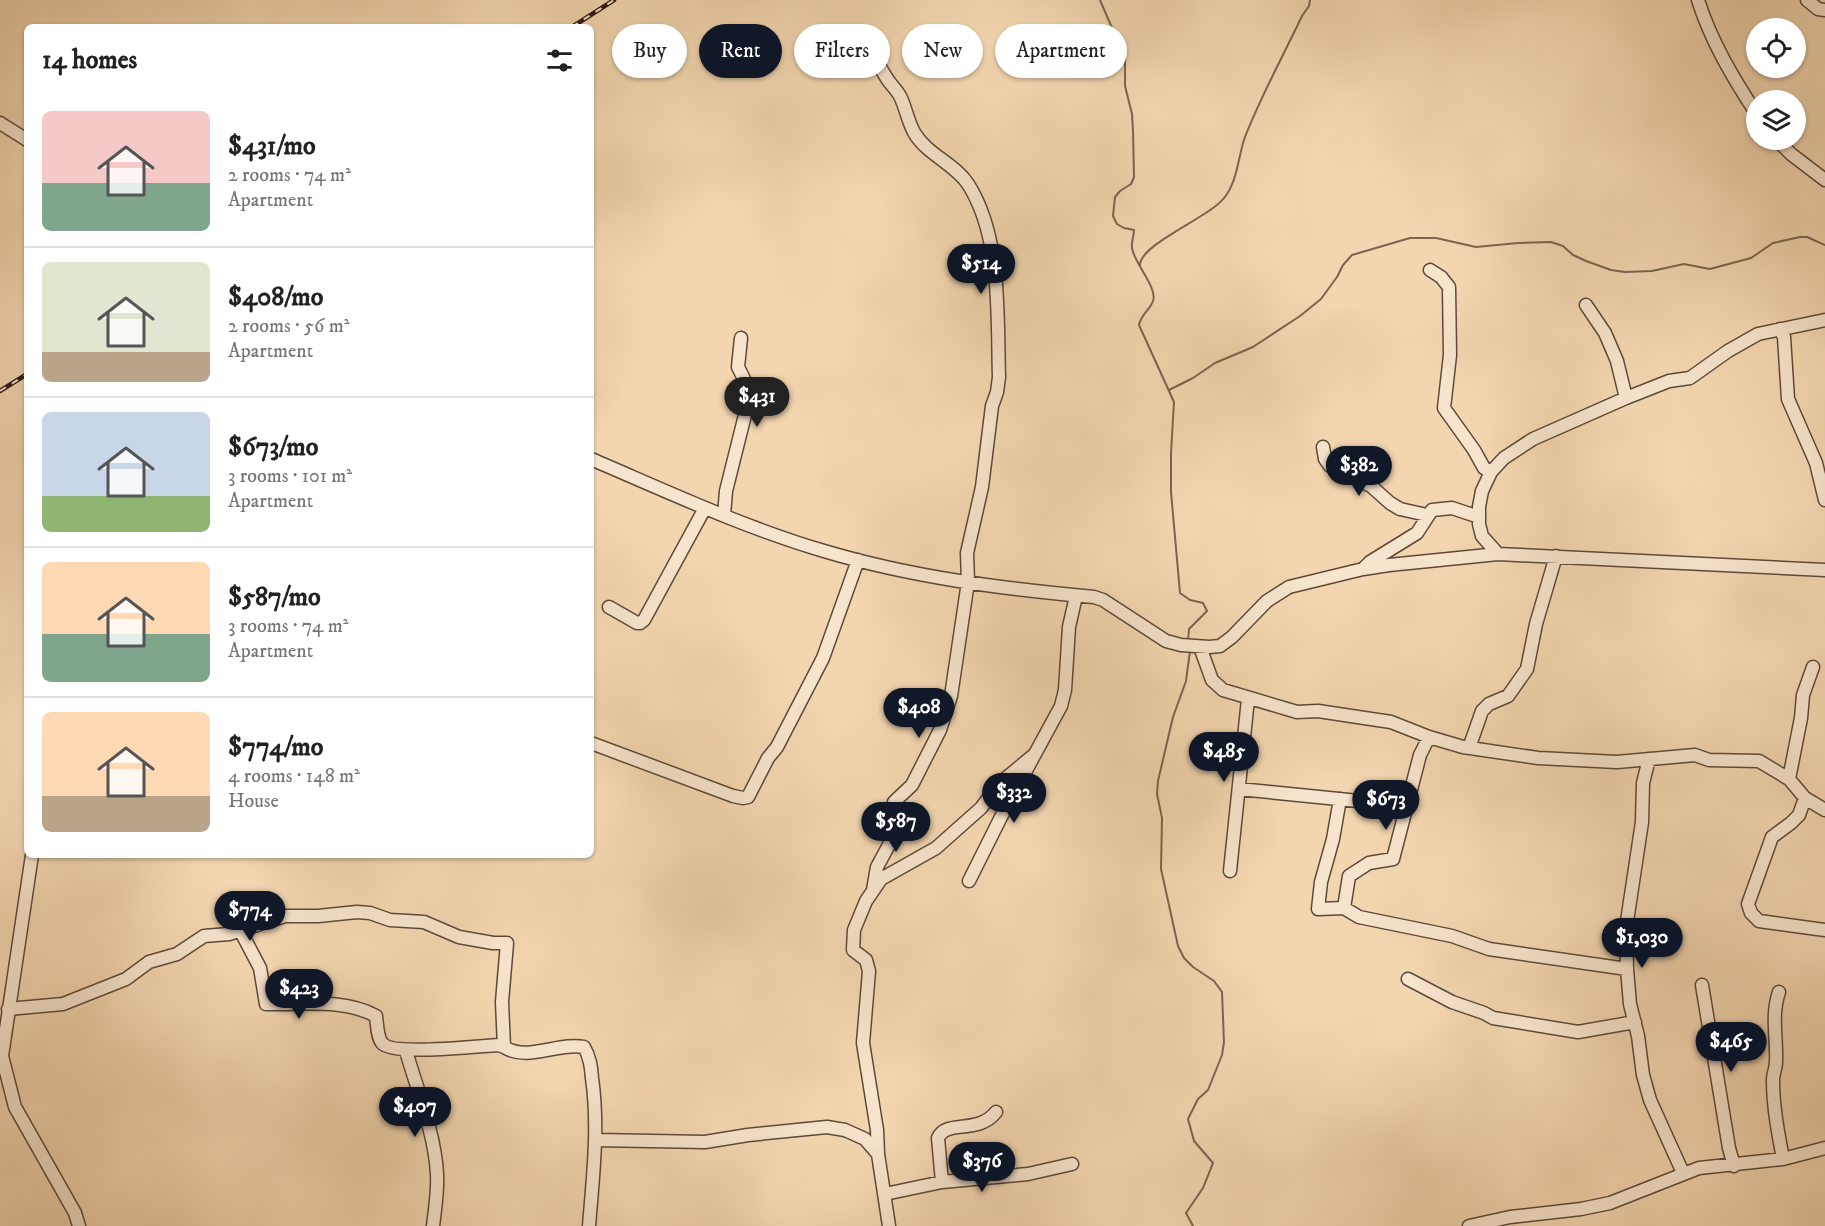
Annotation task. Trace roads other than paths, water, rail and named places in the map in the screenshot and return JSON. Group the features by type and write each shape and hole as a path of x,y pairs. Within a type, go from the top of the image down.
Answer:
{"street":[{"path":"1698,0 1707,27 1746,97"},
{"path":"1807,0 1818,9 1825,10"},
{"path":"873,890 877,867 890,843 894,802 912,785 940,730 951,696 968,582 968,553 982,487 992,406 998,392 999,377 993,249 980,209 968,183 921,142 914,132 900,96 887,78"},
{"path":"0,123 24,138"},
{"path":"1787,150 1825,180"},
{"path":"1430,270 1441,277 1449,287 1450,355 1444,408 1484,468 1491,472"},
{"path":"1586,305 1605,333 1617,361 1626,398"},
{"path":"1498,554 1482,536 1479,517 1482,491 1491,472 1504,458 1533,440 1626,398 1669,381 1690,378 1719,357 1758,334 1825,320"},
{"path":"1780,329 1784,338 1788,399 1816,463 1825,500"},
{"path":"724,515 729,480 745,415 745,381 738,366 741,338"},
{"path":"1323,447 1325,459 1330,466 1371,486 1400,509 1428,515"},
{"path":"594,460 705,508 824,551 968,582 1103,600 1166,641 1191,646 1220,646 1247,623 1267,600 1289,586 1363,569 1498,554 1825,570"},
{"path":"609,607 637,623 644,620 705,508"},
{"path":"1363,569 1370,562 1417,533 1432,510 1452,508 1479,517"},
{"path":"1469,748 1482,711 1489,704 1508,696 1527,669 1536,624 1556,556"},
{"path":"594,744 733,796 743,798 748,796 768,758 777,747 823,658 858,560"},
{"path":"969,881 1061,706 1065,690 1069,627 1076,596"},
{"path":"1191,646 1212,680 1223,690 1297,712 1318,711 1390,722 1429,737 1469,748 1538,758 1617,762 1695,755 1717,760 1760,761 1788,779 1805,798 1825,810"},
{"path":"1788,779 1801,718 1803,695 1813,667"},
{"path":"1230,871 1248,699"},
{"path":"1344,908 1349,876 1369,863 1393,859 1420,755 1429,737"},
{"path":"889,1226 863,1043 869,971 866,960 853,950 854,930 866,902 880,879 936,848 981,808 999,783 1035,754"},
{"path":"1648,759 1643,783 1642,822 1626,928 1627,969 1630,1004 1643,1075 1650,1100 1683,1173"},
{"path":"1239,789 1408,806"},
{"path":"1805,798 1799,814 1791,824 1772,837 1748,904 1751,913 1759,921 1825,930"},
{"path":"1340,800 1333,839 1321,882 1318,909 1344,908 1359,917 1452,936 1489,949 1627,969"},
{"path":"32,858 1,1055 15,1107 75,1213 79,1226"},
{"path":"8,1009 63,1004 126,979 149,962 177,954 204,936 229,934 285,916 318,916 357,912 370,913 390,920 424,922 459,937 507,943 503,983 504,1047"},
{"path":"240,930 260,968 266,1004 346,1005 361,1008 376,1016 381,1042 387,1048 406,1050 498,1045 511,1051 540,1052 575,1045 584,1047 589,1054 595,1099 596,1140 590,1226"},
{"path":"1408,979 1452,1002 1493,1017 1578,1032 1635,1022"},
{"path":"1702,985 1728,1148 1734,1166"},
{"path":"1779,992 1774,1015 1777,1064 1773,1076 1773,1111 1783,1159"},
{"path":"406,1050 430,1135 437,1172 437,1198 433,1226"},
{"path":"942,1182 938,1138 940,1132 945,1129 978,1125 989,1121 996,1112"},
{"path":"596,1140 705,1143 748,1135 826,1127 845,1130 865,1139 878,1154"},
{"path":"1469,1226 1510,1216 1581,1209 1611,1203 1699,1168 1783,1159 1825,1148"},
{"path":"885,1194 942,1182 1028,1174 1072,1164"}],"waterway":[{"path":"1100,0 1125,58 1125,86 1132,114 1134,177 1131,184 1115,197 1113,216 1117,224 1134,230 1132,246 1134,254 1154,296 1152,304 1139,325 1174,402 1171,492 1180,593 1190,600 1203,603 1207,611 1189,629 1188,642"},
{"path":"1140,265 1143,257 1151,248 1205,214 1229,191 1251,122 1310,0"},
{"path":"1169,390 1215,363 1253,347 1300,316 1321,299 1352,255 1410,238 1436,238 1476,247 1551,242 1563,246 1573,255 1586,261 1611,270 1625,272 1652,271 1684,264 1710,269 1751,258 1773,243 1800,237 1807,237 1825,245"},
{"path":"1190,651 1186,681 1173,717 1157,794 1162,818 1161,869 1178,946 1184,958 1214,981 1222,992 1224,1042 1222,1055 1208,1090 1198,1099 1188,1119 1194,1141 1213,1163 1203,1188 1186,1213 1193,1226"}],"railway":[{"path":"577,24 614,0"},
{"path":"0,391 24,376"}]}
